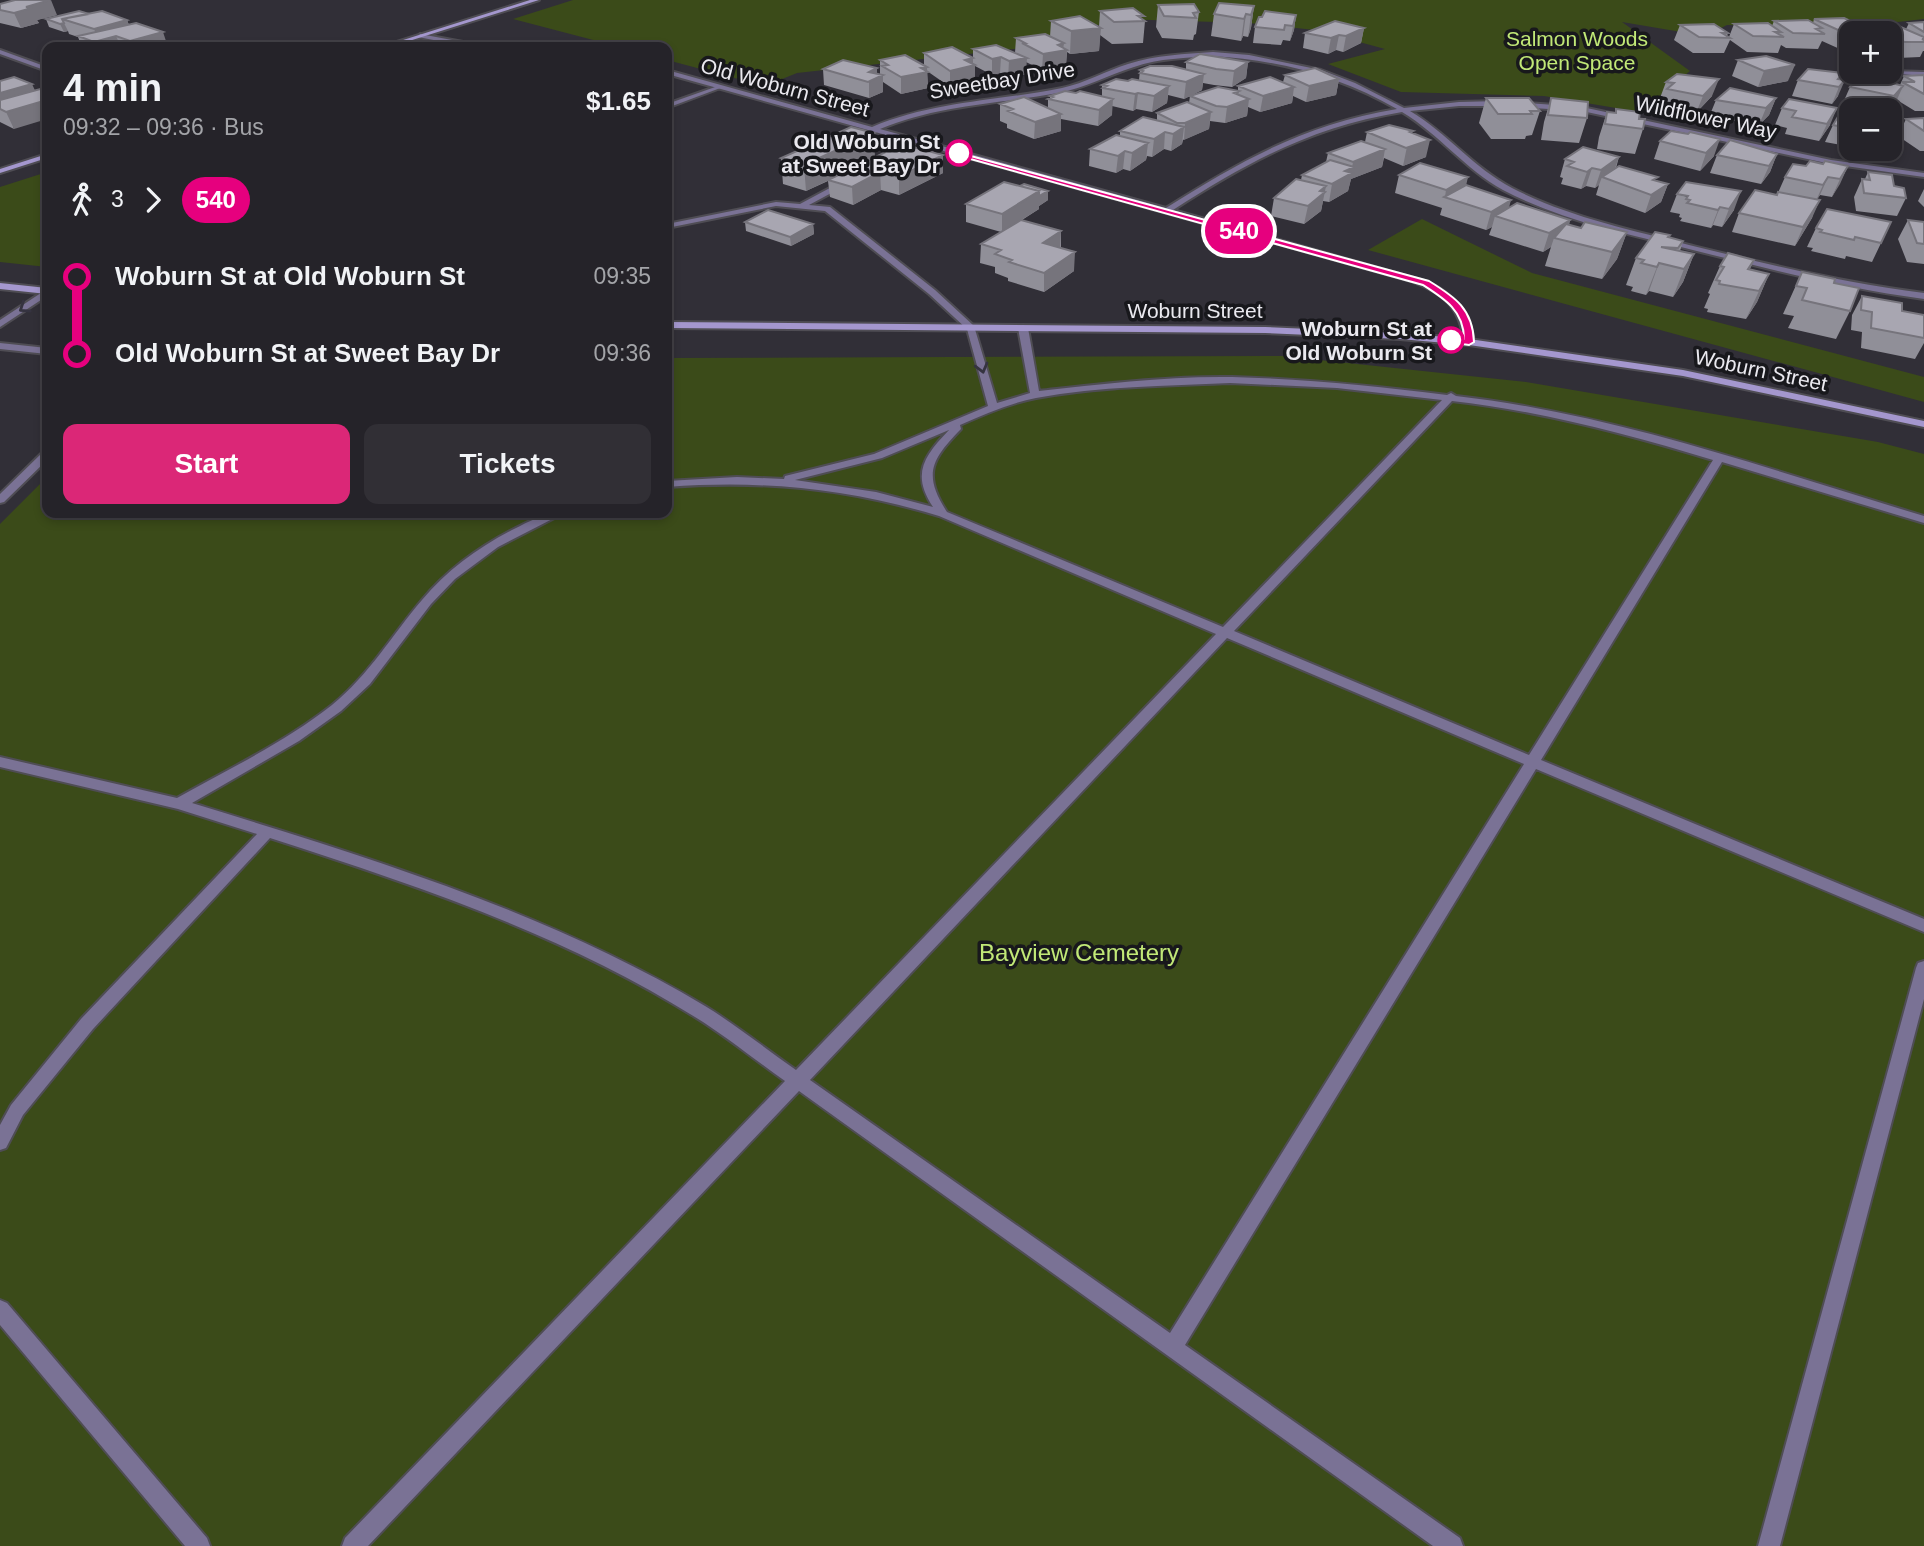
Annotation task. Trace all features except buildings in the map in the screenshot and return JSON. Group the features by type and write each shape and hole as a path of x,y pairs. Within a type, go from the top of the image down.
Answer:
{"street":[{"path":"400,42 536,0"},
{"path":"420,36 452,42"},
{"path":"0,52 42,67"},
{"name":"Sweetbay Drive","path":"873,129 925,110 1084,85 1143,62 1201,56 1269,60 1304,67 1380,96 1432,130 1491,180 1575,217 1846,284 1924,296"},
{"name":"Old Woburn Street","path":"672,73 1426,283 1446,295 1463,313 1469,323 1469,342"},
{"path":"1902,73 1924,74"},
{"path":"672,104 720,87"},
{"name":"Wildflower Way","path":"1166,211 1236,167 1289,141 1402,109 1463,102 1582,109 1831,162 1924,174"},
{"path":"911,150 923,143"},
{"path":"0,172 42,158"},
{"path":"801,206 850,181"},
{"path":"672,225 776,204 827,209 932,292 971,328 993,407"},
{"path":"0,286 42,291"},
{"path":"0,324 42,295"},
{"name":"Woburn Street","path":"672,325 1326,331 1469,342 1683,373 1924,424"},
{"path":"1023,328 1035,395"},
{"path":"0,346 42,350"},
{"path":"763,482 807,475 878,456 993,407 1035,395 1130,384 1230,380 1337,385 1451,396 1568,417 1719,458 1924,520"},
{"path":"353,1546 1451,396"},
{"path":"943,514 927,492 925,473 936,448 961,422"},
{"path":"0,500 42,458"},
{"path":"1172,1348 1719,458"},
{"path":"672,483 763,482 834,486 893,498 943,514 1924,926"},
{"path":"180,804 288,740 352,695 379,667 438,590 466,565 498,543 548,518"},
{"path":"0,762 180,804 268,831 408,879 550,933 624,968 701,1012 1451,1546"},
{"path":"0,1142 17,1110 86,1024 268,831"},
{"path":"1769,1546 1924,968"},
{"path":"0,1310 199,1546"}],"green space":[{"name":"Salmon Woods Open Space","path":"573,0 1924,0 1924,19 1839,21 1839,28 1727,25 1705,36 1622,22 1690,71 1640,112 1544,96 1401,92 1328,64 1385,49 1315,30 1249,23 1118,19 1023,48 797,73 765,86 672,61 672,42 601,42 513,19"},
{"path":"42,174 42,266 0,262 0,187"},
{"path":"1422,219 1532,273 1924,377 1924,402 1368,250"},
{"name":"Bayview Cemetery","path":"1282,356 1526,382 1878,442 1924,454 1924,1546 0,1546 0,524 42,482 42,518 672,518 672,358"}],"bus line":[{"name":"540","path":"959,153 1426,283 1446,295 1469,323 1469,342 1451,340"}],"place":[{"name":"Old Woburn St at Sweet Bay Dr","path":"959,153"},
{"name":"Woburn St at Old Woburn St","path":"1451,340"}]}
